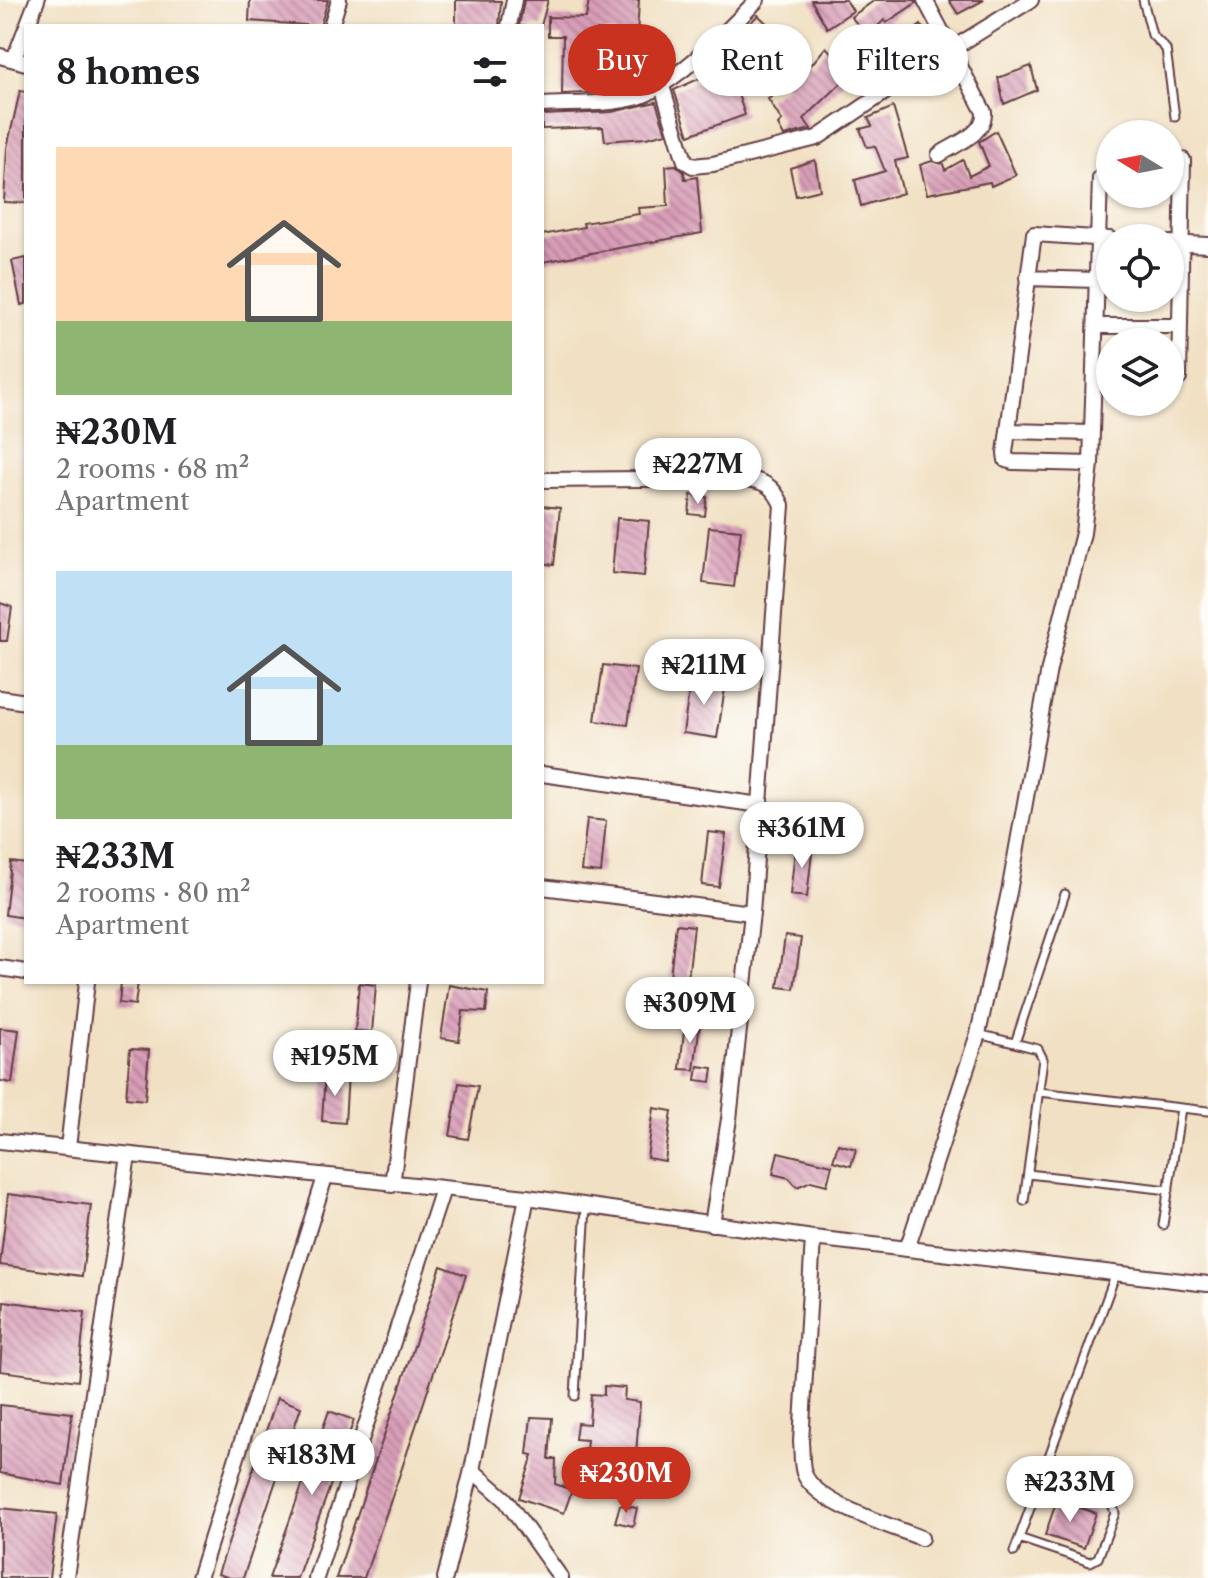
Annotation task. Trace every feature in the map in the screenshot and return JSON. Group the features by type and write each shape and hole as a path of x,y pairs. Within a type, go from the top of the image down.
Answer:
{"street":[{"path":"27,24 37,0"},
{"path":"332,24 339,0"},
{"path":"509,24 514,0"},
{"path":"676,72 721,40 757,0"},
{"path":"925,0 937,24"},
{"path":"968,39 1031,0"},
{"path":"13,59 24,32"},
{"path":"939,155 979,130 985,121 984,112 968,83"},
{"path":"544,105 639,96"},
{"path":"665,96 685,161 693,166 713,164 817,138 880,96"},
{"path":"1091,464 1006,460 1034,234 1096,238"},
{"path":"1184,244 1208,245"},
{"path":"1027,278 1096,280"},
{"path":"907,1249 978,1034 1009,892 1049,669 1083,533 1091,464 1096,312"},
{"path":"1096,326 1180,326 1179,312"},
{"path":"1008,431 1092,433"},
{"path":"544,480 742,478 760,480 774,488 782,505 781,555 752,913 729,1119 712,1224"},
{"path":"0,698 24,702"},
{"path":"544,774 760,805"},
{"path":"544,887 752,913"},
{"path":"0,968 24,972"},
{"path":"68,1148 86,984"},
{"path":"392,1185 418,984"},
{"path":"0,1141 527,1197 813,1238 1208,1284"},
{"path":"66,1577 128,1155"},
{"path":"199,1578 325,1177"},
{"path":"316,1578 443,1189"},
{"path":"445,1578 472,1470 527,1197"},
{"path":"813,1238 801,1442 804,1473 815,1490 843,1506 921,1538"},
{"path":"472,1470 505,1499 561,1578"}],"lane":[{"path":"1143,0 1152,35 1166,49 1175,117"},
{"path":"1015,1043 1065,894"},
{"path":"978,1034 1038,1049 1041,1053 1039,1092 1024,1201"},
{"path":"1039,1092 1208,1111"},
{"path":"1163,1225 1181,1108"},
{"path":"1028,1174 1169,1190"},
{"path":"575,1396 586,1206"},
{"path":"1014,1552 1116,1273"},
{"path":"1019,1538 1090,1562 1098,1558 1115,1513 1110,1497 1043,1472"}],"building":[{"path":"250,0 328,0 321,24 249,21"},
{"path":"456,0 501,1 499,24 456,24"},
{"path":"524,0 548,0 542,24 519,24"},
{"path":"589,0 639,0 638,24 568,24 568,94 562,94 563,36 548,36 548,17 586,18"},
{"path":"811,0 846,0 853,11 828,24 827,28"},
{"path":"875,0 915,0 916,3 886,23 884,20 880,24 857,24 851,17"},
{"path":"949,0 984,0 958,14"},
{"path":"758,15 768,24 749,24"},
{"path":"826,47 828,49 828,96 804,119 811,129 784,136 778,125 782,121 768,99 773,96 812,96 812,64"},
{"path":"1031,66 1037,90 1004,104 998,78"},
{"path":"692,82 692,96 739,96 745,115 689,135 676,89"},
{"path":"20,91 24,92 24,203 4,202 7,148"},
{"path":"656,102 666,133 605,141 603,127 544,129 544,115 612,112"},
{"path":"893,107 908,158 895,161 903,193 861,206 855,180 885,171 875,146 867,147 860,129 872,126 868,118"},
{"path":"996,131 1016,175 991,186 990,182 927,194 920,165 932,161 943,164 945,170 963,160 969,176 989,166 979,142"},
{"path":"815,160 820,190 796,196 790,168"},
{"path":"676,165 684,172 685,179 697,177 702,233 544,262 544,235 584,227 583,223 639,214 638,208 668,206 666,166"},
{"path":"24,258 24,304 21,305 12,261"},
{"path":"691,495 707,497 705,516 689,514"},
{"path":"544,506 560,508 554,565 544,563"},
{"path":"617,518 649,521 644,576 612,573"},
{"path":"709,527 741,530 734,587 703,583"},
{"path":"0,603 12,607 7,641 0,641"},
{"path":"603,665 636,669 628,725 595,721"},
{"path":"691,677 726,682 717,738 683,733"},
{"path":"587,819 606,821 601,873 581,871"},
{"path":"708,832 726,834 719,887 702,885"},
{"path":"796,842 813,844 807,897 790,895"},
{"path":"11,862 24,864 24,918 5,915"},
{"path":"676,924 694,926 688,979 670,977"},
{"path":"785,936 801,938 794,989 778,987"},
{"path":"121,984 138,984 135,1005 119,1003"},
{"path":"359,984 376,985 372,1032 355,1031"},
{"path":"449,985 488,992 486,1012 463,1011 459,1041 441,1038"},
{"path":"685,1021 700,1023 694,1070 680,1069"},
{"path":"0,1028 19,1030 12,1083 0,1081"},
{"path":"130,1049 149,1050 145,1100 126,1098"},
{"path":"698,1066 713,1068 711,1082 696,1080"},
{"path":"325,1073 348,1074 345,1123 322,1121"},
{"path":"459,1083 478,1086 468,1139 450,1136"},
{"path":"654,1108 672,1111 665,1161 647,1158"},
{"path":"838,1144 856,1149 851,1166 833,1161"},
{"path":"778,1152 832,1165 827,1185 811,1181 797,1187 789,1178 773,1174"},
{"path":"8,1194 91,1205 82,1276 0,1265"},
{"path":"441,1266 466,1275 402,1468 364,1578 336,1578"},
{"path":"4,1301 85,1312 78,1381 0,1371"},
{"path":"604,1386 625,1388 624,1400 640,1402 635,1467 626,1466 624,1492 609,1492 610,1465 585,1463 587,1440 575,1439 577,1423 589,1424 591,1394 604,1395"},
{"path":"277,1398 301,1407 243,1578 230,1578 218,1574"},
{"path":"0,1405 72,1413 63,1485 0,1473"},
{"path":"329,1411 354,1420 297,1578 269,1578"},
{"path":"531,1417 552,1418 549,1459 556,1459 555,1484 572,1490 564,1513 519,1498 533,1455 527,1454"},
{"path":"1057,1500 1096,1513 1084,1548 1045,1535"},
{"path":"620,1505 637,1508 633,1526 615,1522"},
{"path":"0,1508 57,1514 49,1578 0,1578"}]}
